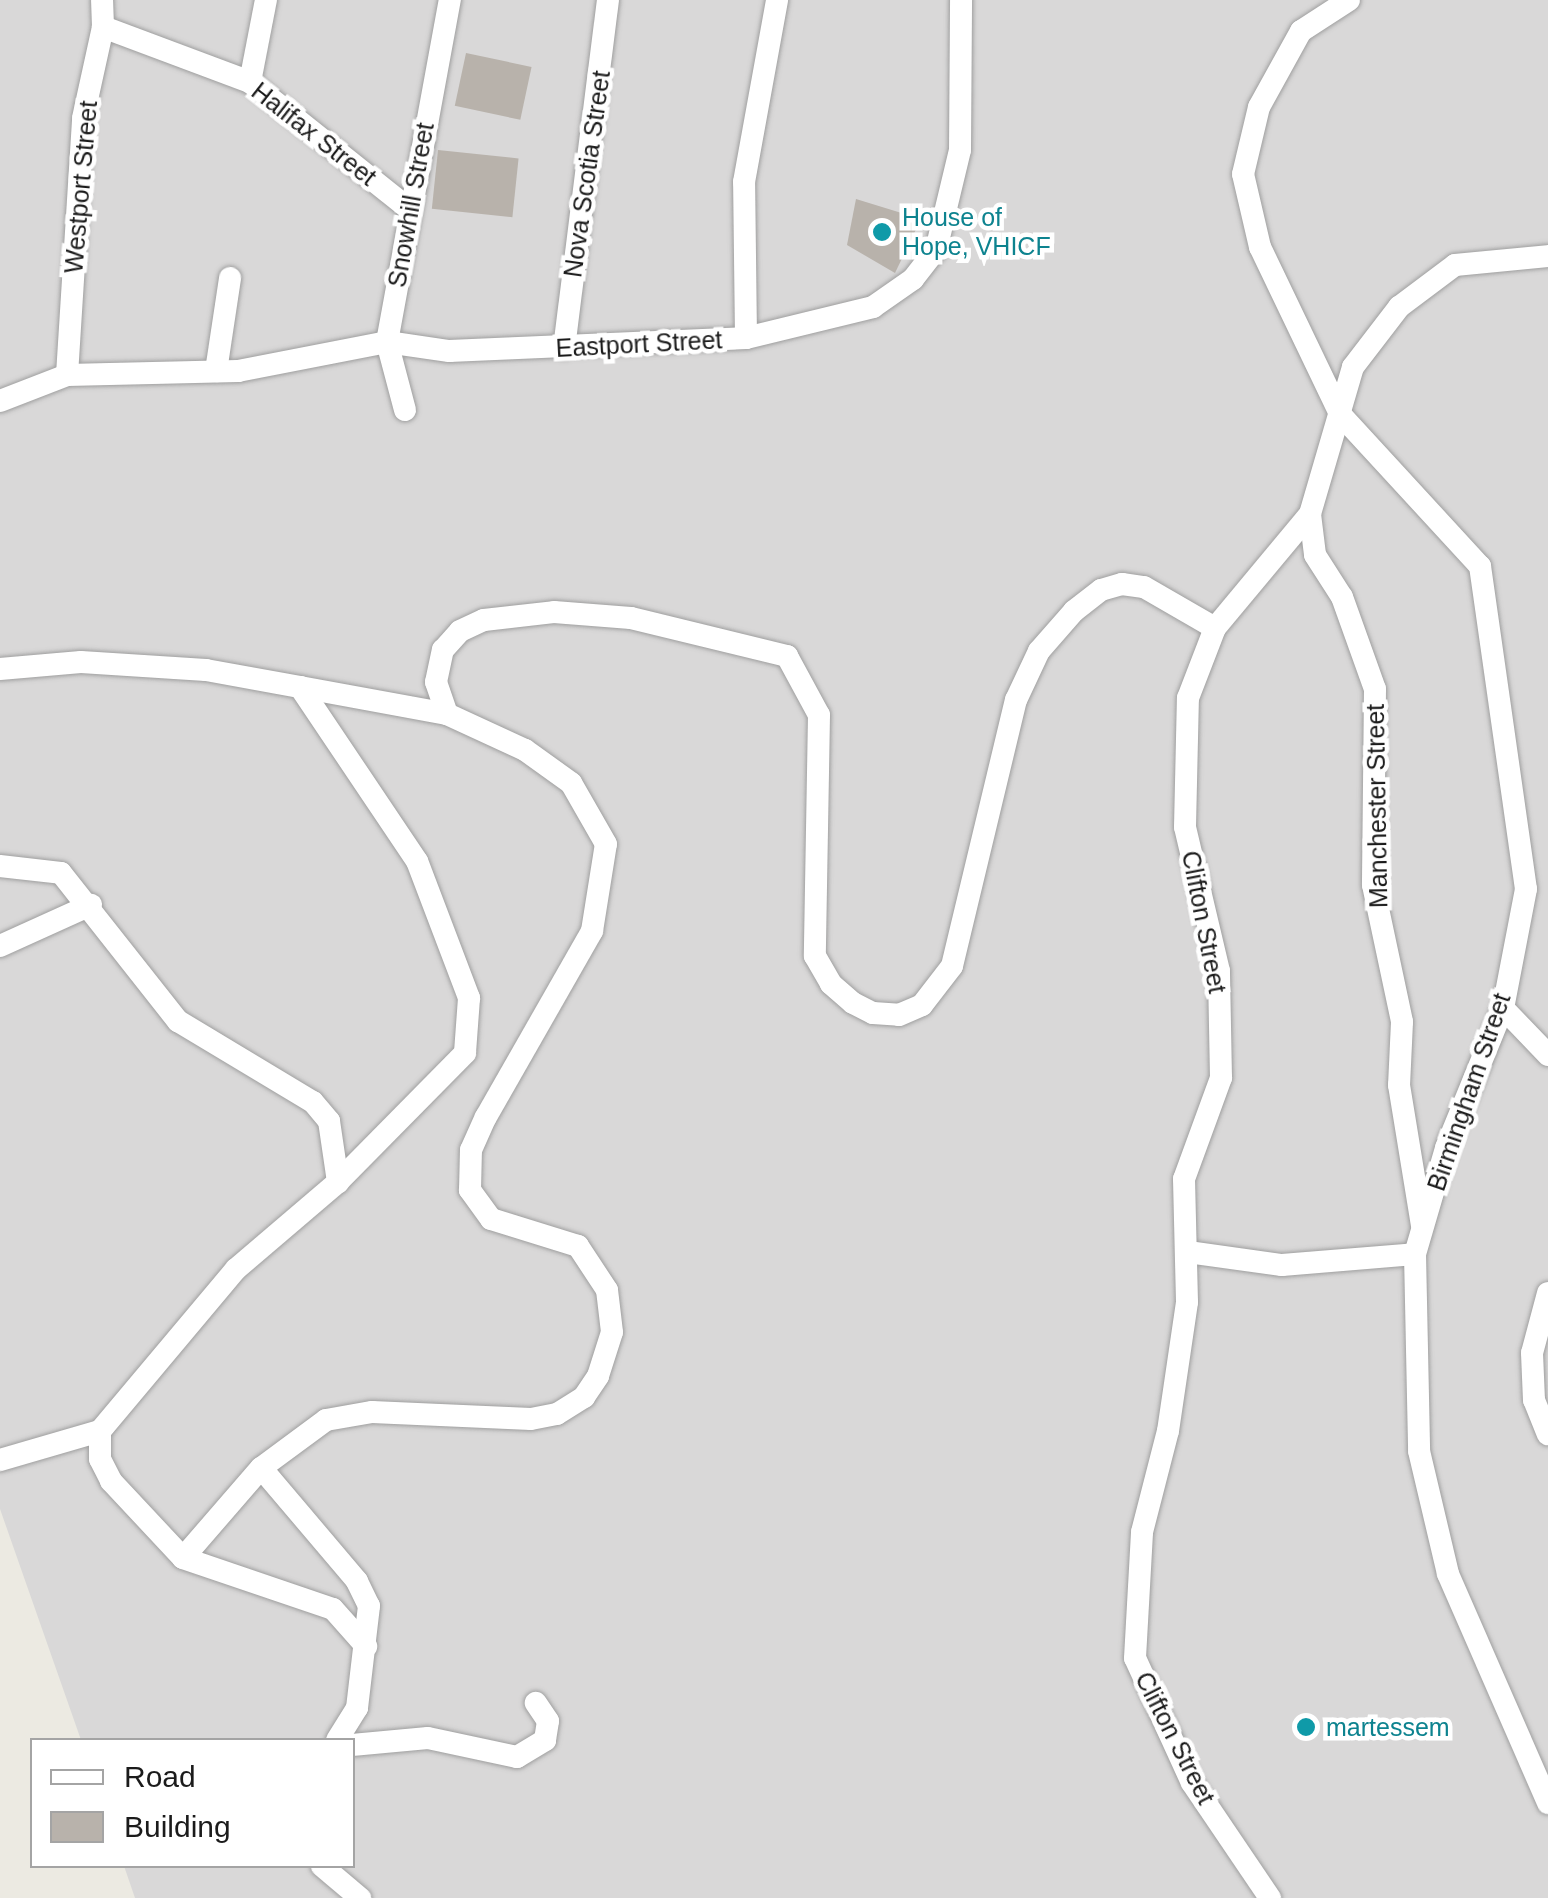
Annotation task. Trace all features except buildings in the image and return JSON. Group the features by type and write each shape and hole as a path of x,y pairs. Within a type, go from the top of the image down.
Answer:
{"street":[{"name":"Westport Street","path":"67,375 83,118 103,28 102,0"},
{"path":"250,82 266,0"},
{"name":"Snowhill Street","path":"405,410 387,342 408,208 450,0"},
{"name":"Nova Scotia Street","path":"564,348 608,0"},
{"path":"746,338 744,182 777,0"},
{"name":"Eastport Street","path":"0,401 67,375 216,371 387,342 449,351 746,338 873,307 913,279 936,250 960,150 961,0"},
{"path":"1340,414 1260,247 1243,174 1259,107 1301,31 1348,0"},
{"name":"Halifax Street","path":"103,28 250,82 408,208"},
{"name":"Clifton Street","path":"1270,1898 1192,1783 1134,1658 1142,1532 1168,1431 1188,1252 1184,1178 1222,1078 1219,972 1185,827 1188,698 1215,628 1310,514 1353,367 1388,322 1455,264 1548,256"},
{"path":"216,371 230,278"},
{"name":"Birmingham Street","path":"1340,414 1480,566 1537,889 1503,1008 1446,1148 1415,1254 1424,1468 1448,1574 1542,1775 1548,1803"},
{"name":"Manchester Street","path":"1310,514 1315,555 1342,597 1375,689 1373,885 1402,1022 1400,1085 1422,1229"},
{"path":"447,714 436,682 442,650 460,630 521,612 630,618 787,656 818,714 815,956 832,984 853,1003 873,1013 900,1015 922,1006 952,966 1016,700 1040,651 1074,611 1100,590 1122,584 1144,587 1215,628"},
{"path":"0,669 81,662 206,670 447,714 525,750 571,783 606,844 592,930 486,1117 471,1150 470,1190 491,1219 578,1246 596,1267 611,1310 608,1360 584,1397 557,1414 531,1420 372,1412 304,1431 261,1468 184,1558"},
{"path":"0,1460 100,1432 236,1269 338,1182 466,1052 469,998 417,861 300,687"},
{"path":"0,866 61,872 91,906 154,999 178,1021 313,1102 329,1121 338,1182"},
{"path":"0,946 91,906"},
{"path":"1503,1008 1548,1055"},
{"path":"1188,1252 1282,1265 1415,1254"},
{"path":"1548,1294 1532,1353 1534,1400 1548,1434"},
{"path":"100,1432 100,1459 111,1482 184,1558 333,1609 366,1646"},
{"path":"261,1468 357,1581 369,1606 357,1708 338,1738"},
{"path":"355,1744 428,1738 517,1757 545,1740 548,1721 536,1703"},
{"path":"324,1868 360,1898"}],"shaded area":[{"path":"0,0 1548,0 1548,1898 135,1898 125,1868 355,1868 355,1738 80,1738 0,1509"}],"place":[{"name":"House of Hope, VHICF","path":"882,232"},
{"name":"martessem","path":"1306,1727"}]}
